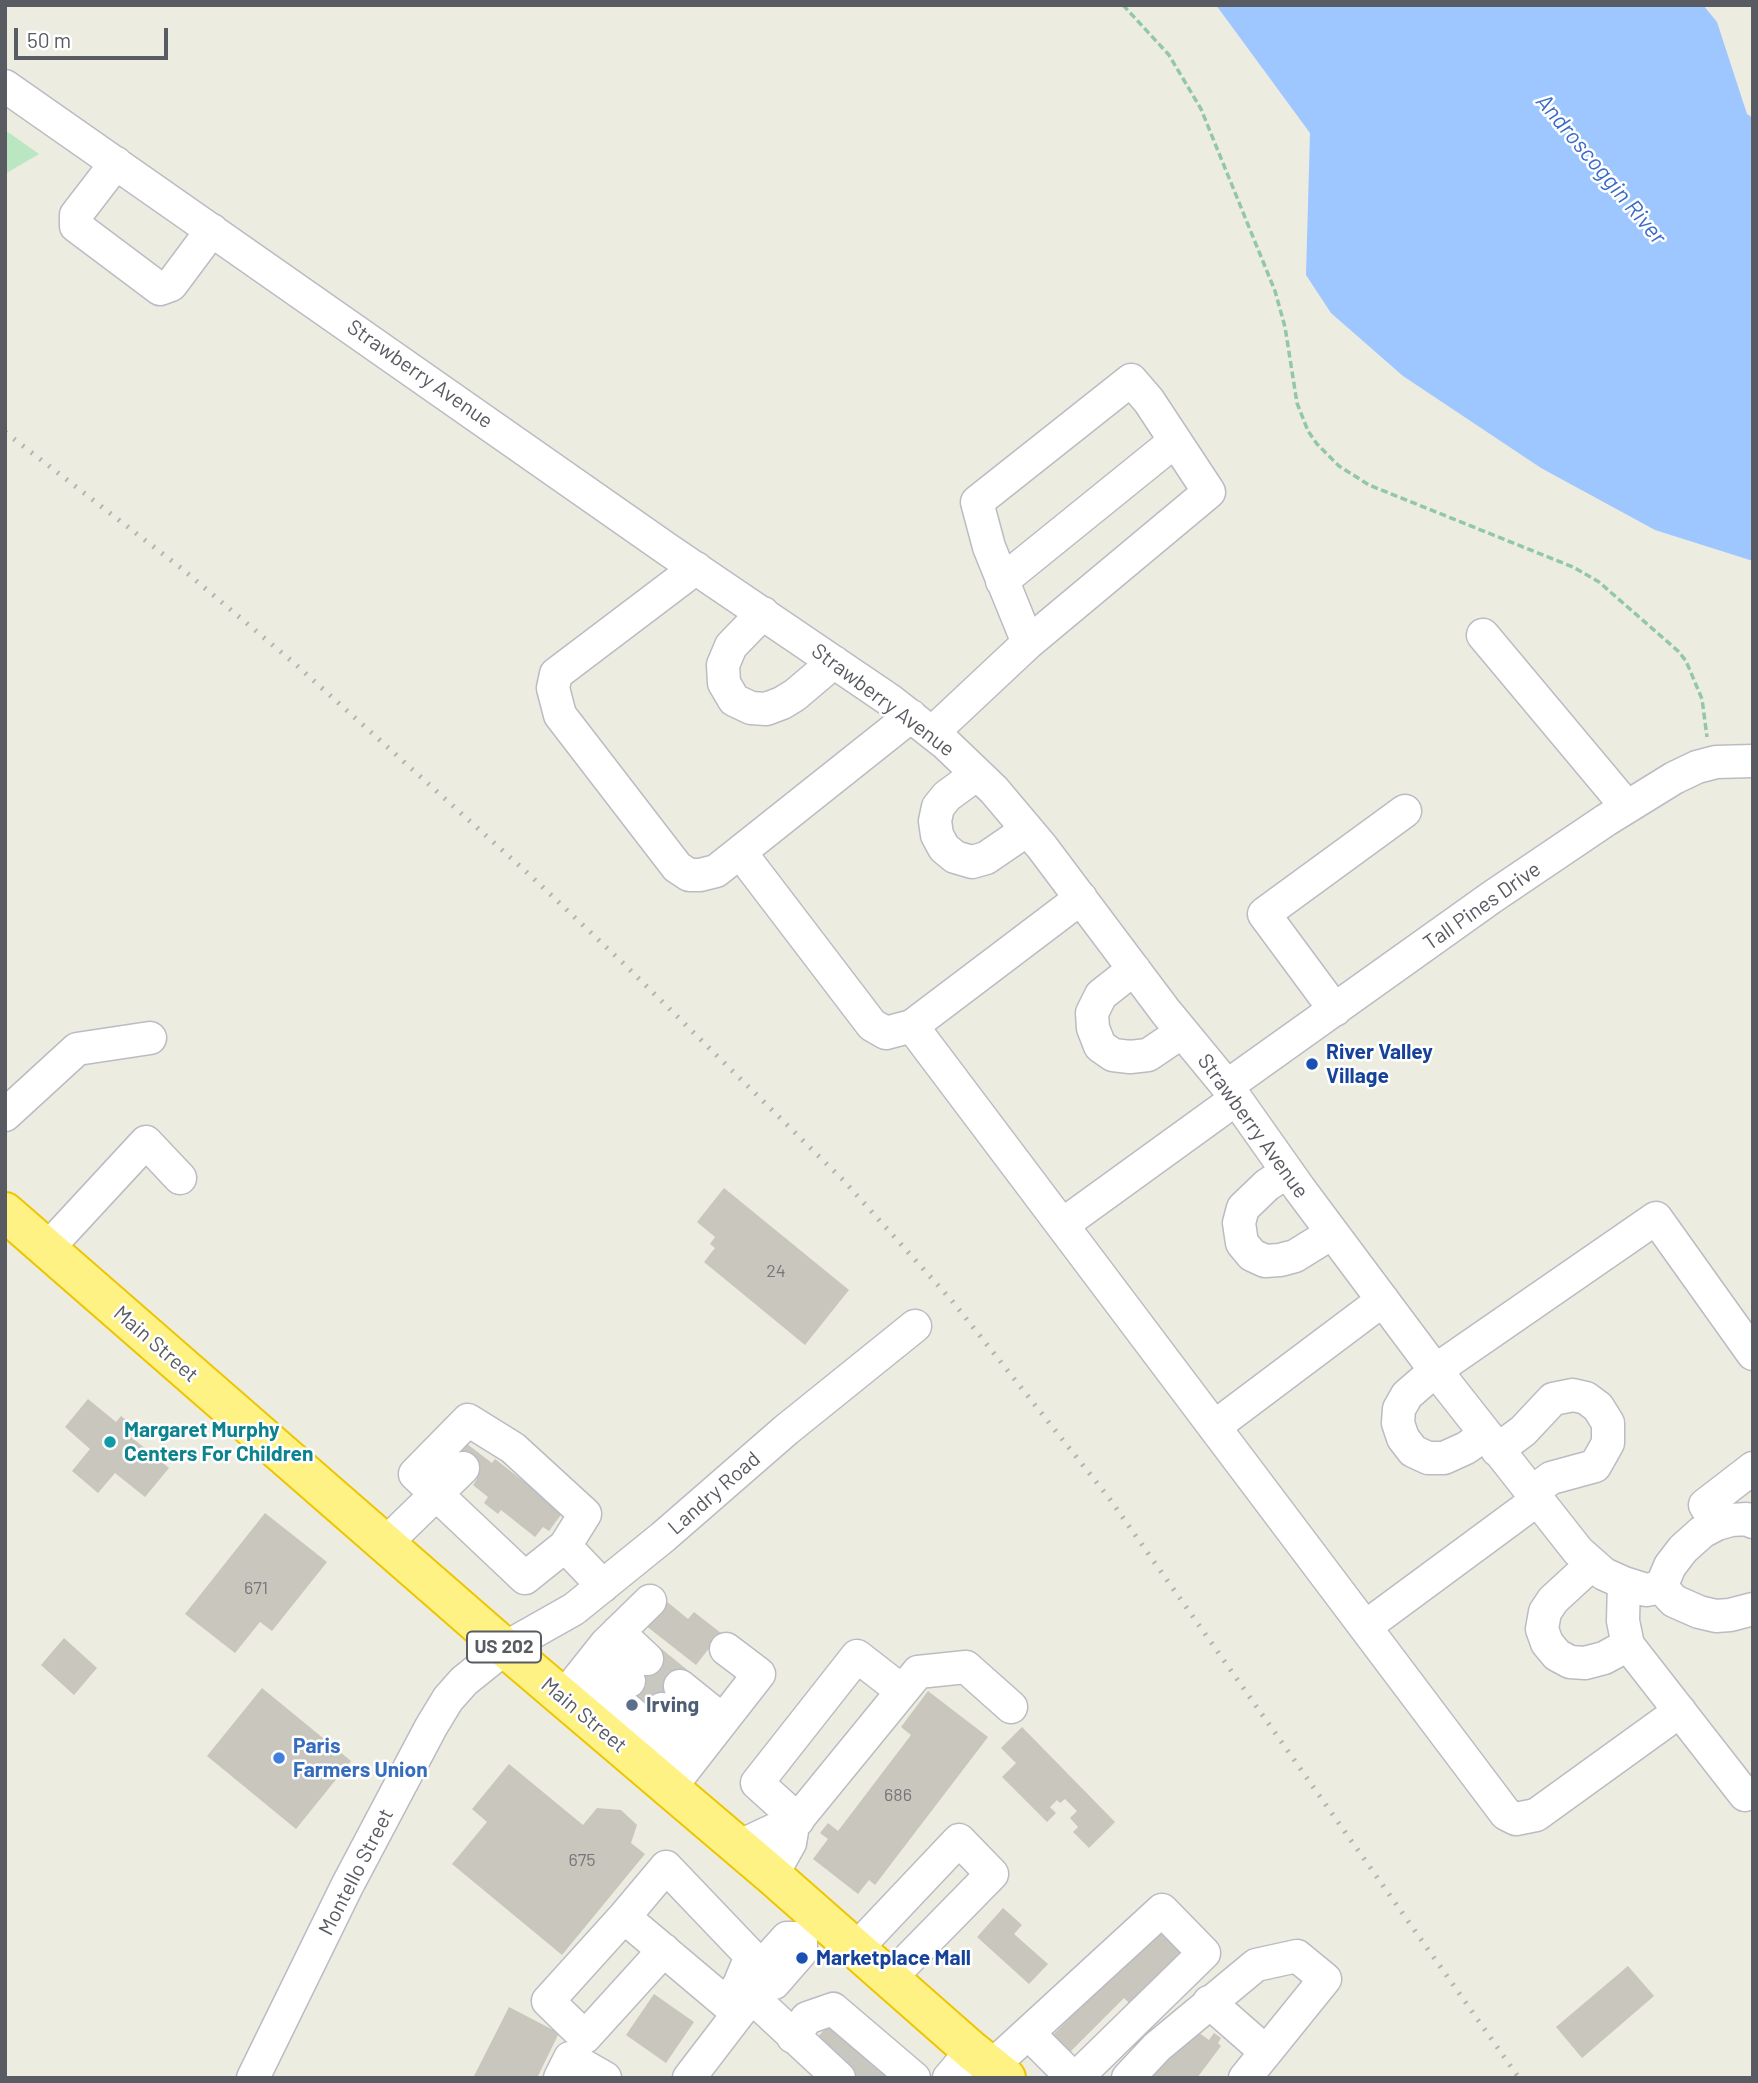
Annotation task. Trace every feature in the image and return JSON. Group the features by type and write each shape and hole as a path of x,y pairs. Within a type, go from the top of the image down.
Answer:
{"highway":[{"name":"Main Street","path":"5,1212 505,1648 593,1661 696,1753 738,1847 772,1875 809,1927 855,1950 980,2068"}],"street":[{"name":"Strawberry Avenue","path":"5,86 834,662 921,725 977,774 1027,830 1231,1092 1287,1172 1436,1370 1591,1565 1604,1574 1646,1590 1661,1587"},
{"path":"116,163 76,215 76,226 160,289 171,285 212,230"},
{"path":"696,568 556,674 553,688 560,715 677,867 689,875 716,871 921,725 1028,643 1209,492 1149,401 1131,380 977,502 989,547 1028,643"},
{"path":"1003,580 1175,441"},
{"path":"763,614 731,646 723,665 724,683 734,700 751,708 766,709 774,706 795,695 834,662"},
{"path":"1483,635 1627,807"},
{"name":"Tall Pines Drive","path":"1062,1225 1335,1010 1492,897 1674,778 1716,762 1753,761"},
{"path":"977,774 947,796 938,807 935,821 937,835 944,848 955,857 972,862 986,858 1027,830"},
{"path":"1335,1010 1264,914 1405,810"},
{"path":"740,852 872,1025 886,1033 912,1027 1080,898"},
{"path":"1134,969 1101,995 1092,1013 1093,1028 1100,1046 1113,1055 1130,1058 1148,1055 1182,1032"},
{"path":"912,1027 1506,1814 1516,1819 1536,1815 1680,1711"},
{"path":"5,1115 77,1049 150,1038"},
{"path":"47,1249 146,1142 180,1178"},
{"path":"1287,1172 1260,1190 1243,1208 1239,1223 1242,1243 1252,1255 1265,1261 1280,1260 1294,1256 1332,1233"},
{"path":"1365,1627 1534,1496 1551,1478 1595,1466 1608,1443 1608,1423 1598,1407 1586,1398 1573,1395 1553,1399 1523,1430 1444,1458 1428,1458 1413,1451 1403,1438 1398,1423 1399,1409 1411,1390 1436,1370 1656,1218 1753,1354"},
{"path":"1214,1427 1383,1300"},
{"name":"Landry Road","path":"505,1648 574,1609 663,1537 786,1430 915,1326"},
{"path":"386,1543 437,1494 478,1452 513,1448 585,1514 565,1546 526,1578 437,1494 415,1474 468,1420 478,1452"},
{"path":"1717,1524 1705,1505 1753,1468"},
{"path":"1753,1522 1747,1519 1717,1524 1702,1532 1683,1549 1670,1566 1661,1587 1674,1601 1699,1612 1716,1616 1753,1609"},
{"path":"565,1546 603,1586"},
{"path":"1591,1565 1553,1600 1545,1612 1542,1629 1546,1643 1557,1655 1570,1662 1585,1663 1604,1658 1628,1645"},
{"path":"1624,1583 1623,1621 1628,1645 1745,1795"},
{"path":"593,1661 650,1601"},
{"path":"574,1609 593,1661"},
{"name":"Montello Street","path":"253,2078 347,1886 431,1727 448,1699 464,1681 505,1648"},
{"path":"671,1698 696,1753 759,1674 726,1648"},
{"path":"795,1823 757,1783 857,1656 902,1691"},
{"path":"593,1661 638,1670"},
{"path":"772,1875 790,1843 795,1823 918,1672 965,1667 1011,1707"},
{"path":"738,1847 795,1823"},
{"path":"855,1950 959,1840 992,1874 888,1979"},
{"path":"606,2078 572,2058 548,2001 666,1867 751,1956 751,1989 689,2078"},
{"path":"980,2068 1028,2033 1162,1910 1204,1952 1075,2078 1028,2033"},
{"path":"889,1914 915,1952"},
{"path":"624,1917 726,2003 751,1989 774,1983 801,1952 809,1927"},
{"path":"572,2058 664,1950"},
{"path":"1128,2078 1157,2046 1256,1965 1297,1956 1325,1979 1245,2078"},
{"path":"751,1989 793,2037 870,2062"},
{"path":"1209,2002 1266,2052"},
{"path":"793,2037 807,2018 833,2009 870,2062"}],"path":[{"path":"1123,5 1168,55 1201,109 1275,291 1285,327 1297,403 1308,431 1317,444 1339,466 1369,485 1573,566 1599,582 1686,661 1695,676 1702,698 1708,745"}],"green space":[{"path":"5,130 39,154 5,174"}],"water":[{"name":"Androscoggin River","path":"1216,5 1703,5 1717,22 1747,114 1753,118 1753,561 1655,530 1541,468 1403,376 1331,313 1306,275 1310,133"}],"building":[{"path":"724,1188 849,1290 805,1345 704,1262 715,1248 710,1244 715,1237 697,1222"},
{"name":"Margaret Murphy Centers For Children","path":"88,1399 116,1422 121,1416 136,1428 130,1436 169,1468 145,1497 115,1473 98,1493 72,1471 90,1449 65,1427"},
{"path":"467,1444 492,1463 495,1459 563,1512 549,1531 543,1527 535,1537 501,1510 498,1514 484,1503 488,1497 473,1485 477,1479 454,1461"},
{"path":"265,1513 327,1562 272,1631 260,1622 235,1653 185,1614"},
{"path":"665,1600 688,1619 694,1612 721,1633 696,1665 645,1625"},
{"path":"64,1638 97,1668 74,1695 41,1665"},
{"path":"658,1646 691,1673 652,1722 618,1695"},
{"name":"Paris Farmers Union","path":"262,1688 351,1761 296,1829 207,1756"},
{"path":"928,1691 988,1737 875,1885 869,1880 858,1894 813,1859 828,1839 820,1833 828,1823 838,1831 911,1735 901,1727"},
{"path":"1022,1727 1115,1822 1089,1848 1073,1832 1078,1827 1070,1818 1077,1811 1065,1799 1060,1803 1057,1800 1050,1807 1056,1813 1047,1822 1002,1777 1016,1763 1001,1748"},
{"path":"509,1764 583,1825 597,1808 621,1810 637,1825 631,1843 645,1854 562,1955 452,1864 487,1822 472,1809"},
{"path":"1003,1908 1022,1925 1014,1934 1048,1964 1029,1984 977,1937"},
{"path":"1160,1926 1185,1951 1132,2006 1124,1998 1069,2053 1052,2036"},
{"path":"1628,1966 1654,1996 1582,2058 1556,2027"},
{"path":"654,1994 694,2022 666,2063 626,2035"},
{"path":"509,2007 559,2033 537,2078 473,2078"},
{"path":"831,2022 895,2078 859,2078 815,2040"},
{"path":"1188,2025 1209,2040 1214,2033 1221,2038 1218,2043 1221,2046 1197,2078 1149,2078"}],"tunnel":[{"path":"647,1659 680,1686"},
{"path":"629,1681 662,1709"},
{"path":"836,2058 853,2041"},
{"path":"859,2078 875,2061"}],"railway":[{"path":"5,432 181,568 294,663 532,877 844,1181 953,1302 1109,1498 1519,2078"}],"place":[{"name":"River Valley Village","path":"1312,1064"},
{"name":"Margaret Murphy Centers For Children","path":"110,1442"},
{"name":"Irving","path":"632,1705"},
{"name":"Paris Farmers Union","path":"279,1758"},
{"name":"Marketplace Mall","path":"802,1958"}]}
